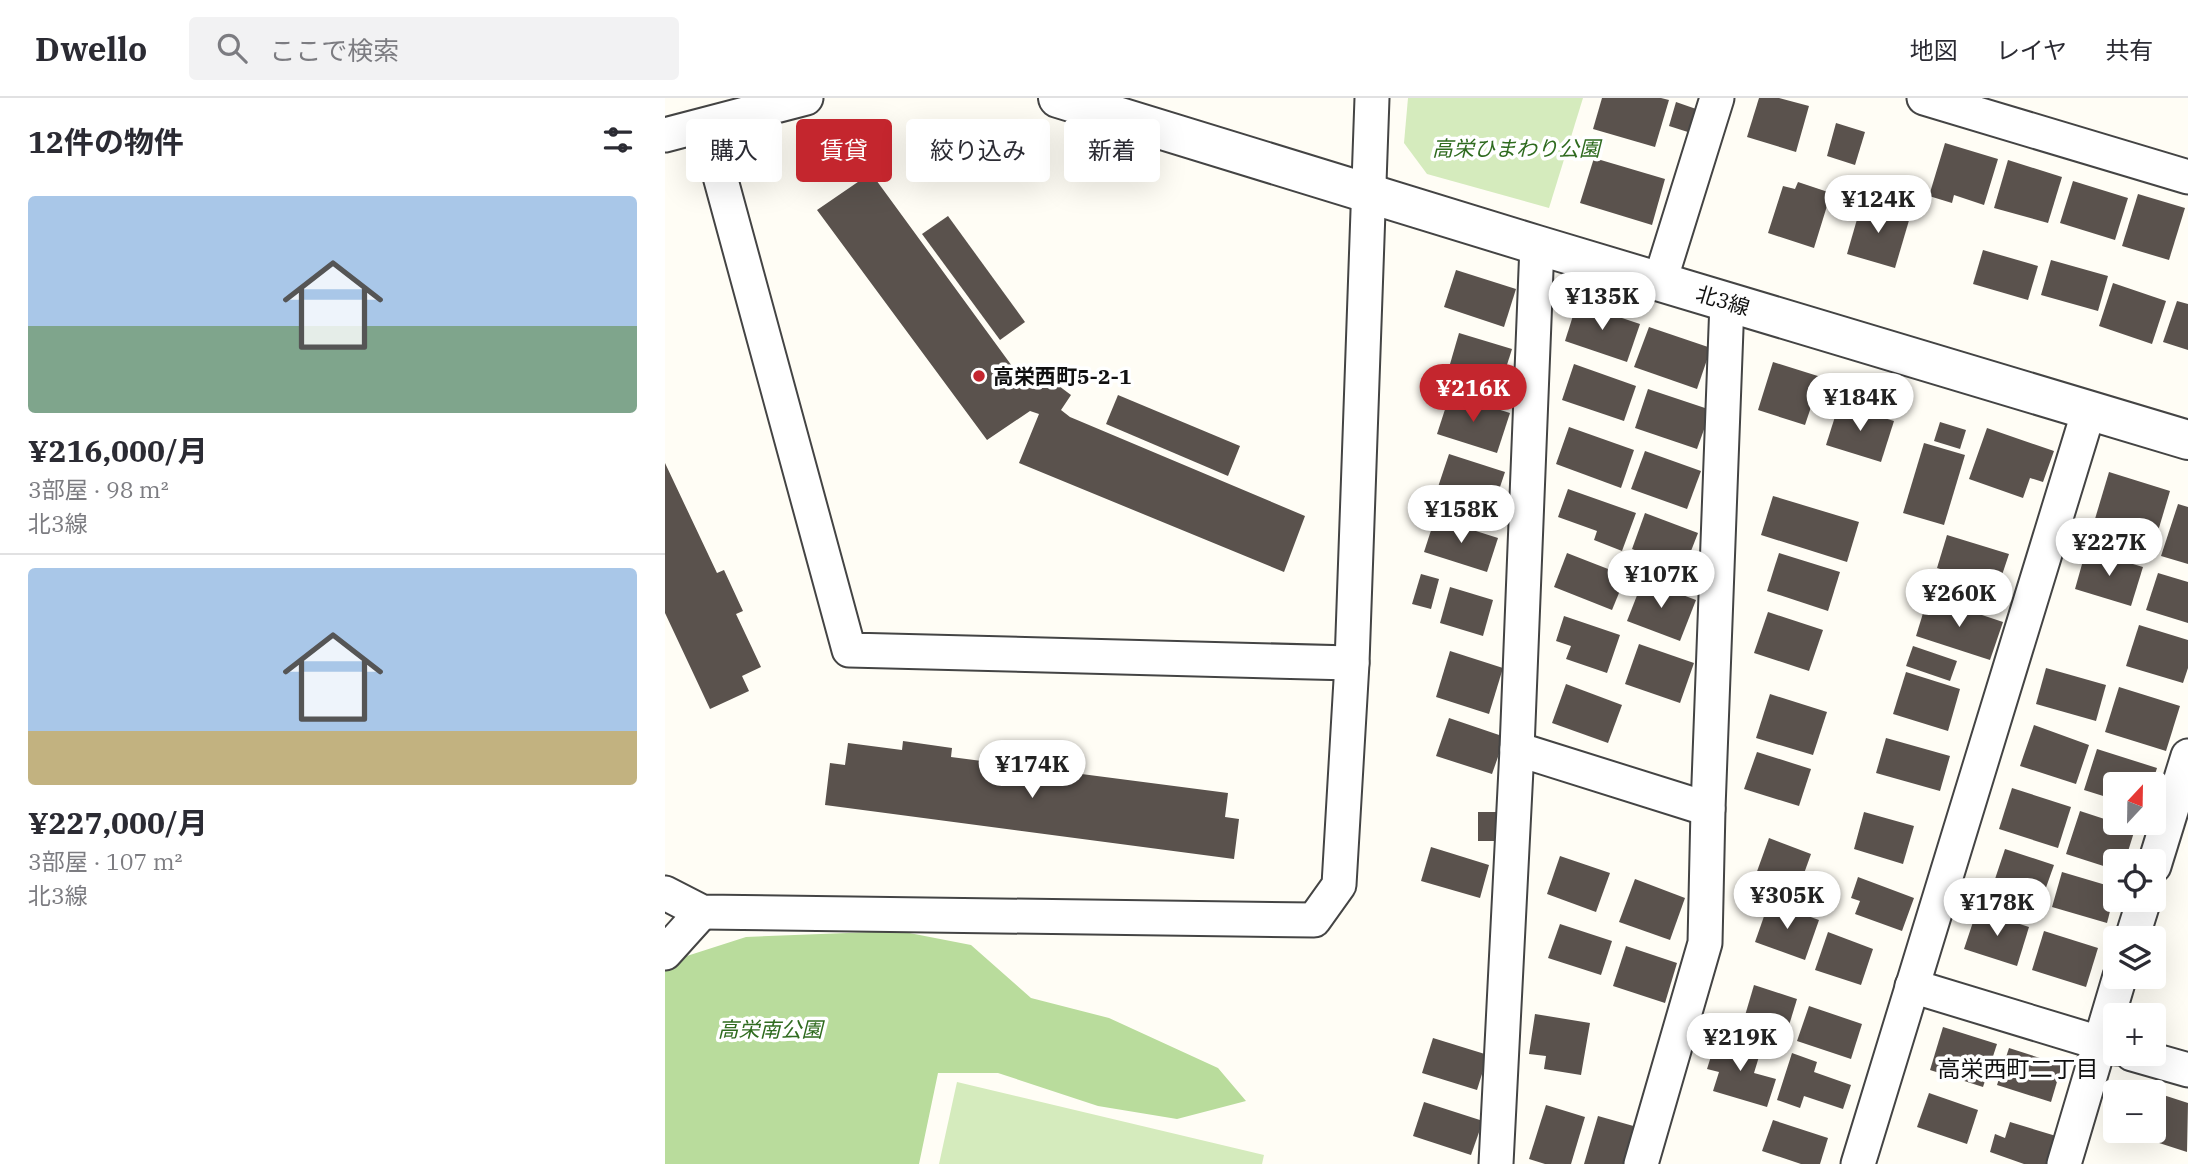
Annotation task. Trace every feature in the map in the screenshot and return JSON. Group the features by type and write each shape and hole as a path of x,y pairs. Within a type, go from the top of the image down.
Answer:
{"street":[{"path":"728,119 806,98"},
{"name":"北3線","path":"1058,98 2188,440"},
{"path":"665,893 702,912 1314,920 1339,885 1352,663 1372,98"},
{"path":"1660,281 1717,98"},
{"path":"1924,98 2188,177"},
{"path":"665,135 686,130"},
{"path":"722,182 849,650 1352,663"},
{"path":"1496,1164 1517,748 1537,245"},
{"path":"1641,1164 1705,943 1727,302"},
{"path":"1858,1164 2089,410"},
{"path":"1517,748 1708,809"},
{"path":"2159,849 2188,756"},
{"path":"665,953 702,912"},
{"path":"1912,986 2103,1044"},
{"path":"2064,1164 2103,1059"},
{"path":"2166,1064 2188,1070"}],"green space":[{"name":"高栄ひまわり公園","path":"1408,98 1583,98 1549,208 1427,174 1404,143"},
{"name":"高栄南公園","path":"899,931 971,945 1031,998 1109,1018 1218,1068 1246,1101 1177,1119 1098,1106 998,1073 938,1073 919,1164 665,1164 665,963 746,937"},
{"path":"957,1082 1264,1155 1262,1164 939,1164"}],"building":[{"path":"1602,98 1669,100 1655,147 1593,129"},
{"path":"1759,98 1779,98 1809,106 1796,152 1747,137"},
{"path":"1676,102 1699,110 1691,133 1669,126"},
{"path":"1836,123 1865,132 1855,165 1827,156"},
{"path":"1945,143 1998,159 1984,205 1954,195 1952,203 1929,196"},
{"path":"1594,158 1665,179 1652,225 1580,203"},
{"path":"2008,160 2062,177 2048,223 1994,208"},
{"path":"2073,181 2128,198 2115,240 2060,223"},
{"name":"高栄西町5-2-1","path":"858,182 878,182 1028,385 1039,371 1071,395 1061,410 1070,417 1305,516 1284,572 1019,463 1039,414 1030,411 987,440 817,210"},
{"path":"1798,182 1831,193 1814,248 1768,233 1783,186 1795,189"},
{"path":"2138,194 2185,208 2169,260 2122,246"},
{"path":"1862,202 1910,217 1895,268 1847,254"},
{"path":"948,216 1025,322 1000,340 922,234"},
{"path":"1983,250 2038,266 2028,300 1973,284"},
{"path":"2051,260 2108,276 2098,311 2041,295"},
{"path":"1456,270 1516,289 1504,327 1444,307"},
{"path":"2113,283 2166,301 2152,344 2099,326"},
{"path":"2177,301 2188,304 2188,350 2163,342"},
{"path":"1577,303 1640,324 1627,362 1565,341"},
{"path":"1649,327 1711,348 1697,389 1634,367"},
{"path":"1459,333 1512,349 1500,387 1448,371"},
{"path":"1773,362 1821,377 1805,425 1758,410"},
{"path":"1574,364 1636,386 1624,421 1562,400"},
{"path":"1648,389 1711,410 1697,449 1635,428"},
{"path":"1450,394 1510,413 1497,453 1437,434"},
{"path":"1118,395 1240,446 1228,476 1106,424"},
{"path":"1839,404 1894,421 1881,462 1826,445"},
{"path":"1940,422 1966,430 1960,449 1934,441"},
{"path":"1569,427 1634,450 1621,488 1556,464"},
{"path":"1987,428 2054,451 2043,482 2030,478 2023,498 1969,479"},
{"path":"1924,443 1965,455 1944,525 1903,513"},
{"path":"1645,451 1701,471 1687,509 1631,489"},
{"path":"1449,454 1505,472 1490,517 1434,499"},
{"path":"665,463 717,573 724,570 743,611 736,614 761,667 742,676 749,691 710,709 665,613"},
{"path":"2109,472 2170,491 2150,558 2089,539"},
{"path":"1568,489 1636,513 1622,551 1594,540 1597,531 1558,517"},
{"path":"1773,496 1859,522 1847,562 1761,535"},
{"path":"2178,504 2188,507 2188,564 2161,556"},
{"path":"1645,513 1698,533 1684,569 1632,549"},
{"path":"1435,518 1498,538 1487,572 1424,552"},
{"path":"1947,535 2009,554 1998,587 1937,568"},
{"path":"2086,550 2143,567 2131,606 2075,589"},
{"path":"1567,553 1626,576 1612,610 1554,587"},
{"path":"1779,553 1840,572 1828,611 1767,591"},
{"path":"2158,573 2188,582 2188,623 2146,610"},
{"path":"1421,574 1439,579 1431,609 1412,604"},
{"path":"1643,580 1696,600 1680,641 1627,621"},
{"path":"1450,587 1493,600 1483,636 1440,623"},
{"path":"1928,597 2003,622 1990,660 1916,636"},
{"path":"1768,612 1823,630 1809,671 1754,653"},
{"path":"1564,616 1620,635 1607,673 1566,659 1571,646 1556,641"},
{"path":"2139,625 2188,640 2188,668 2183,683 2126,666"},
{"path":"1639,644 1694,663 1680,703 1625,684"},
{"path":"1913,646 1957,661 1950,681 1906,666"},
{"path":"1450,651 1503,668 1489,714 1436,697"},
{"path":"2046,668 2106,685 2096,721 2036,704"},
{"path":"1906,672 1960,689 1948,731 1893,714"},
{"path":"1566,684 1622,705 1608,743 1552,723"},
{"path":"2119,687 2180,706 2166,751 2105,732"},
{"path":"1770,694 1827,712 1813,755 1756,738"},
{"path":"1449,718 1505,737 1492,774 1436,756"},
{"path":"2034,725 2089,745 2076,784 2020,766"},
{"path":"1886,738 1950,756 1940,791 1876,773"},
{"path":"903,741 952,748 951,757 1228,793 1225,817 1239,819 1234,859 825,805 830,763 845,765 848,743 902,750"},
{"path":"2097,749 2157,768 2156,772 2103,772 2103,796 2084,790"},
{"path":"1757,752 1811,769 1799,806 1744,789"},
{"path":"2012,788 2071,807 2058,848 1999,829"},
{"path":"2080,811 2103,819 2103,835 2133,835 2129,849 2103,849 2103,866 2066,854"},
{"path":"1478,812 1496,812 1496,841 1478,841"},
{"path":"1864,812 1914,826 1903,864 1854,849"},
{"path":"1769,838 1811,854 1797,893 1755,877"},
{"path":"1431,847 1489,865 1480,898 1421,881"},
{"path":"2005,849 2054,865 2038,910 1990,894"},
{"path":"1560,856 1610,873 1596,912 1547,894"},
{"path":"2062,872 2103,884 2103,912 2110,912 2107,923 2052,907"},
{"path":"1858,877 1914,898 1902,931 1855,914 1860,901 1851,898"},
{"path":"1635,879 1685,898 1670,940 1619,922"},
{"path":"1769,902 1819,920 1805,960 1755,942"},
{"path":"1977,910 2029,927 2017,966 1964,949"},
{"path":"1560,924 1612,941 1601,975 1548,958"},
{"path":"2044,931 2098,948 2086,987 2032,970"},
{"path":"1828,932 1873,949 1861,985 1815,970"},
{"path":"1626,946 1677,963 1665,1003 1613,986"},
{"path":"1754,985 1797,999 1787,1032 1744,1019"},
{"path":"1809,1006 1862,1024 1851,1059 1797,1041"},
{"path":"1535,1014 1590,1023 1581,1075 1544,1069 1546,1056 1529,1054"},
{"path":"1943,1027 1997,1044 1983,1087 1930,1070"},
{"path":"1717,1037 1761,1050 1754,1073 1776,1079 1767,1107 1713,1091 1719,1072 1707,1069"},
{"path":"1433,1038 1488,1055 1477,1090 1422,1073"},
{"path":"2009,1048 2062,1065 2051,1102 1997,1085"},
{"path":"1792,1053 1817,1062 1814,1072 1851,1085 1843,1109 1804,1096 1800,1108 1777,1100"},
{"path":"1929,1093 1978,1110 1967,1144 1917,1127"},
{"path":"2166,1096 2188,1103 2187,1152 2159,1143 2166,1143"},
{"path":"1424,1102 1483,1121 1471,1155 1413,1136"},
{"path":"1546,1105 1585,1117 1571,1164 1545,1164 1529,1159"},
{"path":"1598,1116 1637,1127 1626,1164 1584,1164"},
{"path":"1773,1120 1828,1138 1820,1164 1801,1164 1762,1151"},
{"path":"2010,1122 2056,1136 2047,1164 2024,1164 1990,1152 1995,1134 2005,1138"}],"place":[{"name":"高栄西町5-2-1","path":"979,376"}],"district":[{"name":"高栄西町二丁目","path":"2018,1068"}]}
